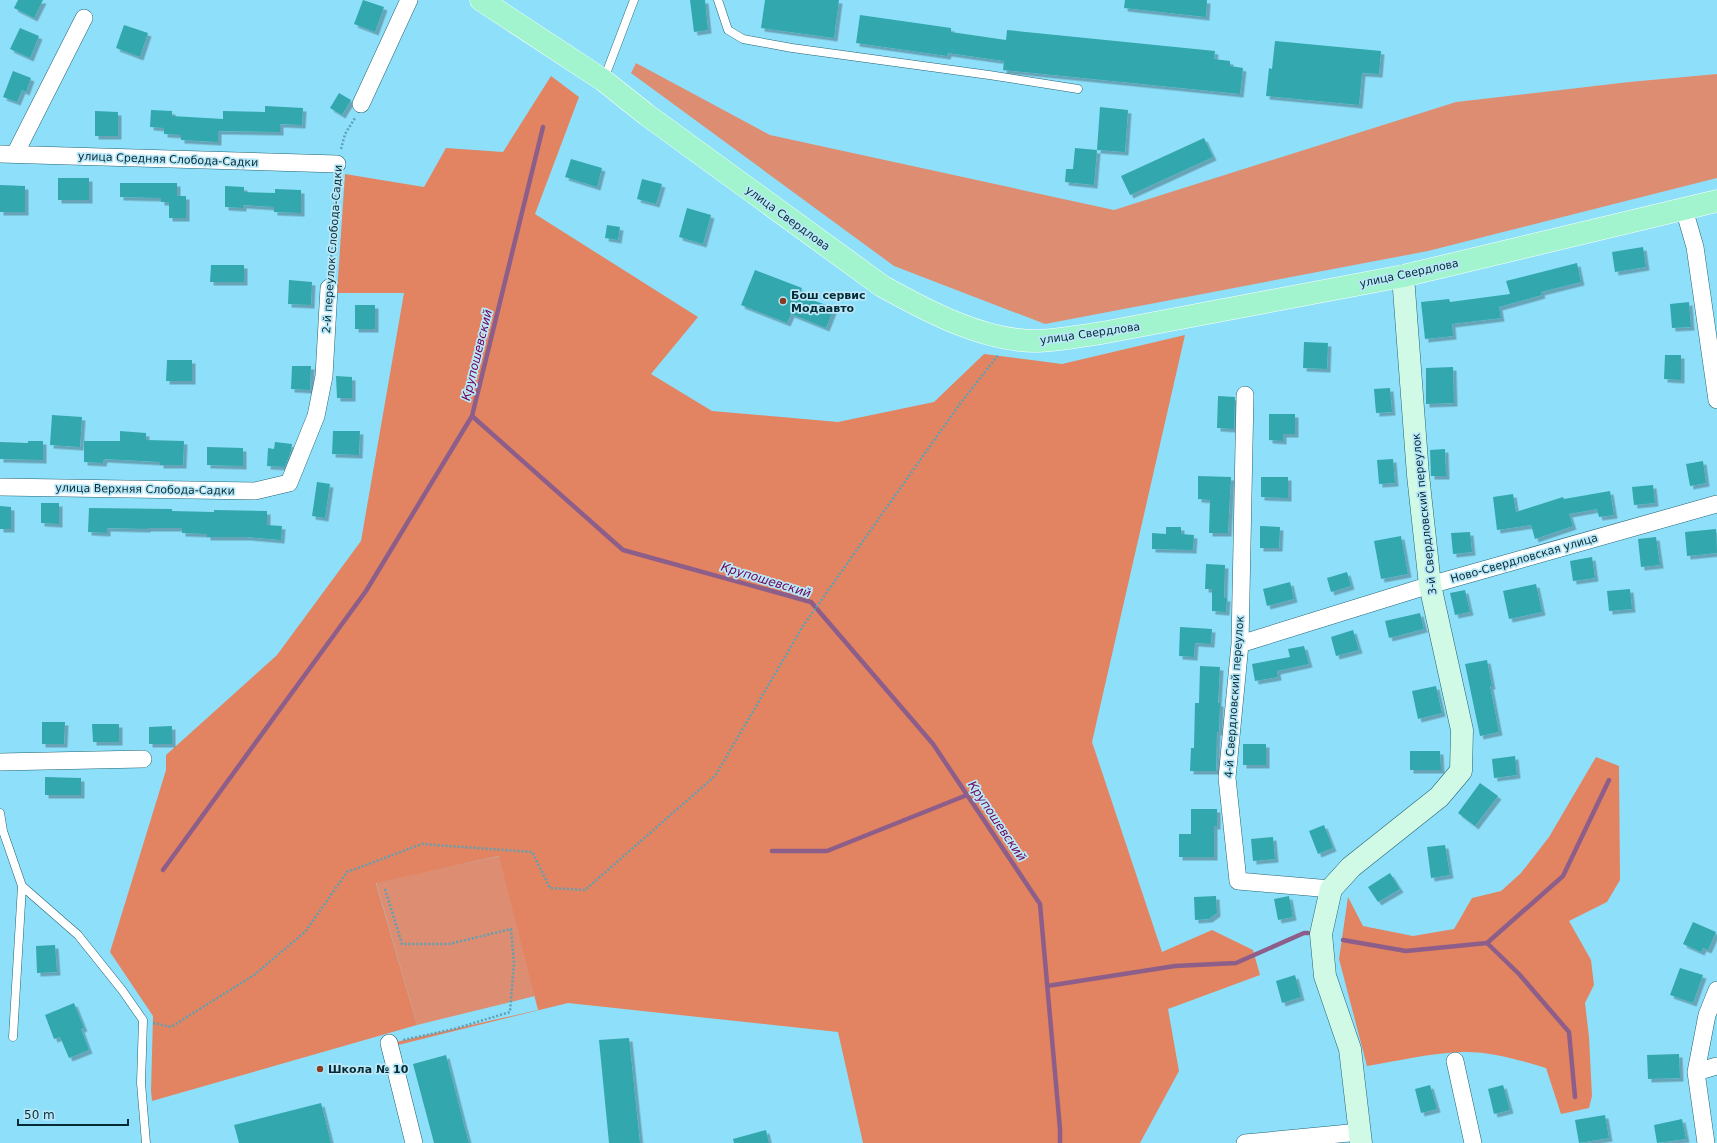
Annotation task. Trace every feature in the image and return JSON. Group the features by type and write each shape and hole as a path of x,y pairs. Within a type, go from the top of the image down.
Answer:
{"main road":[{"name":"улица Свердлова","path":"481,0 603,80 647,115 882,286 912,303 946,319 985,332 1011,338 1035,341 1106,332 1403,276 1717,201"},
{"path":"506,0 603,80"},
{"name":"3-й Свердловский переулок","path":"1361,1138 1350,1049 1325,976 1322,934 1332,889 1351,866 1439,798 1461,771 1462,730 1430,585 1418,475 1403,276"}],"street":[{"path":"361,104 409,0"},
{"path":"7,154 84,18"},
{"name":"улица Средняя Слобода-Садки","path":"7,154 337,164"},
{"path":"1684,209 1695,247 1717,400"},
{"name":"2-й переулок Слобода-Садки","path":"289,483 316,416 324,376 329,288"},
{"name":"4-й Свердловский переулок","path":"1245,395 1240,644 1227,778 1238,881 1332,889"},
{"name":"улица Верхняя Слобода-Садки","path":"0,487 255,491 289,483"},
{"name":"Ново-Свердловская улица","path":"1240,644 1430,585 1717,504"},
{"path":"0,762 143,759"},
{"path":"1706,1143 1696,1072 1707,1015 1717,990"},
{"path":"389,1043 414,1143"},
{"path":"1455,1061 1473,1143"},
{"path":"1696,1072 1717,1066"},
{"path":"1245,1143 1361,1138"}],"lane":[{"path":"603,80 634,0"},
{"path":"718,0 728,30 743,39 792,48 989,75 1078,90"},
{"path":"0,813 3,831 22,886 13,1037"},
{"path":"22,886 78,935 122,990 143,1020 142,1083 146,1143"}],"path":[{"name":"2-й переулок Слобода-Садки","path":"329,288 337,164 344,134 354,119 361,104"},
{"path":"143,1020 171,1027 254,975 305,932 347,872 422,844 532,852 550,888 585,890 715,776 803,626 959,405 1011,338"},
{"path":"385,889 402,944 449,944 511,929 514,963 510,1012 454,1029 389,1043"}],"shaded area":[{"path":"636,63 770,135 1114,210 1456,102 1629,82 1717,74 1717,178 1428,251 1045,324 894,266 631,73"},
{"path":"551,76 579,97 535,214 698,317 651,374 712,411 838,422 934,402 984,354 1062,364 1185,335 1092,742 1162,952 1212,930 1253,950 1260,975 1168,1009 1179,1071 1140,1143 863,1143 838,1032 568,1003 398,1045 396,1042 538,1010 499,856 376,883 417,1025 152,1101 153,1016 110,952 166,770 166,755 277,655 361,541 404,293 337,293 345,174 424,187 446,148 503,152"},
{"path":"1596,757 1619,766 1620,880 1607,902 1569,921 1591,960 1594,985 1585,1003 1589,1037 1592,1096 1589,1108 1561,1114 1546,1068 1515,1059 1494,1055 1472,1052 1450,1053 1367,1066 1339,959 1348,897 1363,926 1413,936 1454,929 1472,898 1501,891 1521,873 1549,837"},
{"path":"500,856 535,996 417,1025 376,882"}],"building":[{"path":"18,0 43,0 34,18 14,8"},
{"path":"363,0 384,7 375,32 354,24"},
{"path":"690,0 705,0 708,30 694,32"},
{"path":"765,0 839,0 834,38 761,28"},
{"path":"1125,0 1207,0 1206,17 1124,8"},
{"path":"860,15 951,28 951,32 1006,40 1007,30 1215,51 1214,59 1230,61 1230,66 1243,68 1240,94 1003,70 1004,61 948,53 947,56 856,43"},
{"path":"124,25 148,33 140,57 116,48"},
{"path":"20,28 39,36 30,58 10,49"},
{"path":"1275,41 1381,51 1379,74 1362,73 1359,105 1266,96 1269,68 1272,69"},
{"path":"13,71 31,78 26,92 22,90 17,102 3,97"},
{"path":"339,93 351,100 342,115 330,108"},
{"path":"265,106 303,108 302,125 280,124 280,132 218,131 218,142 181,140 181,135 164,134 164,128 150,127 151,110 172,111 172,116 223,119 223,111 265,112"},
{"path":"1100,107 1128,110 1125,152 1097,150"},
{"path":"95,111 118,112 118,136 95,136"},
{"path":"1204,138 1213,157 1130,195 1121,176"},
{"path":"1075,148 1097,150 1094,185 1065,182 1066,169 1073,169"},
{"path":"571,159 602,168 597,187 565,177"},
{"path":"58,178 89,178 89,200 58,200"},
{"path":"642,179 662,184 656,204 637,199"},
{"path":"120,183 177,183 177,196 186,196 186,218 169,218 169,202 161,202 161,198 120,197"},
{"path":"0,185 25,186 25,212 0,212"},
{"path":"225,186 244,187 244,192 275,193 275,189 301,190 301,213 274,212 274,207 243,205 243,208 225,207"},
{"path":"687,208 711,215 703,244 679,237"},
{"path":"607,225 620,227 618,240 605,238"},
{"path":"1643,247 1646,267 1615,272 1612,252"},
{"path":"1577,263 1581,282 1541,292 1542,295 1499,307 1501,318 1452,324 1453,336 1425,339 1421,302 1449,299 1450,302 1510,294 1506,281"},
{"path":"211,265 244,265 244,282 210,282"},
{"path":"755,270 802,288 799,295 834,308 826,328 791,314 787,323 741,305"},
{"path":"289,280 312,282 311,305 288,304"},
{"path":"1689,302 1691,327 1672,328 1670,304"},
{"path":"355,305 375,305 375,329 355,329"},
{"path":"1304,342 1328,343 1327,369 1303,368"},
{"path":"1665,355 1681,355 1681,380 1664,379"},
{"path":"167,360 192,360 192,381 166,381"},
{"path":"292,366 311,366 310,390 291,389"},
{"path":"1453,367 1454,403 1426,404 1426,368"},
{"path":"336,376 352,377 352,398 337,398"},
{"path":"1390,388 1392,412 1376,413 1374,389"},
{"path":"1218,396 1235,397 1234,429 1217,428"},
{"path":"1269,414 1295,414 1295,434 1283,434 1283,441 1269,440"},
{"path":"52,415 82,417 80,447 50,445"},
{"path":"120,431 146,433 146,440 184,441 183,465 160,465 160,462 104,459 103,463 84,462 84,441 120,441"},
{"path":"333,431 360,431 359,455 332,454"},
{"path":"28,441 43,441 43,460 0,459 0,442 28,443"},
{"path":"275,442 292,444 285,467 267,466 268,448 274,449"},
{"path":"207,447 243,448 243,466 207,465"},
{"path":"1445,449 1446,476 1431,476 1430,450"},
{"path":"1393,459 1395,483 1379,484 1377,460"},
{"path":"1703,461 1706,483 1690,486 1686,464"},
{"path":"1198,476 1231,477 1228,533 1209,533 1210,500 1198,499"},
{"path":"1261,477 1288,477 1288,498 1261,497"},
{"path":"317,482 330,484 325,518 312,516"},
{"path":"1653,485 1655,503 1634,505 1632,487"},
{"path":"1610,491 1614,515 1599,517 1597,509 1569,514 1573,526 1535,539 1531,525 1497,530 1493,497 1513,494 1516,512 1563,497 1564,499"},
{"path":"41,503 59,503 59,524 41,523"},
{"path":"0,506 11,507 11,529 0,529"},
{"path":"89,508 172,509 172,511 214,512 214,510 267,511 267,525 282,526 281,540 247,537 207,537 207,534 182,533 182,528 107,528 107,533 88,532"},
{"path":"1260,526 1280,527 1279,548 1260,548"},
{"path":"1166,527 1181,527 1181,534 1194,535 1193,550 1152,549 1152,533 1166,534"},
{"path":"1716,529 1717,553 1687,556 1685,532"},
{"path":"1470,532 1472,552 1453,554 1451,533"},
{"path":"1401,536 1408,574 1381,579 1374,541"},
{"path":"1656,537 1660,565 1641,567 1638,539"},
{"path":"1592,557 1595,578 1573,581 1570,561"},
{"path":"1206,564 1225,565 1224,598 1227,598 1226,612 1212,611 1212,589 1205,589"},
{"path":"1347,572 1351,586 1331,592 1327,578"},
{"path":"1290,582 1294,599 1267,606 1263,589"},
{"path":"1536,584 1542,612 1509,619 1503,591"},
{"path":"1630,589 1632,609 1609,611 1607,591"},
{"path":"1465,590 1470,612 1455,615 1450,593"},
{"path":"1420,613 1424,629 1389,638 1385,621"},
{"path":"1180,627 1212,629 1211,644 1195,643 1194,657 1179,656"},
{"path":"1353,630 1359,650 1336,656 1331,637"},
{"path":"1304,646 1309,664 1277,671 1278,677 1255,681 1252,664 1290,657 1288,649"},
{"path":"1487,660 1492,686 1490,686 1499,732 1480,736 1465,664"},
{"path":"1200,666 1220,667 1218,703 1220,703 1219,732 1217,732 1216,771 1190,771 1191,748 1194,748 1195,703 1199,703"},
{"path":"1436,686 1442,713 1418,719 1412,691"},
{"path":"42,722 65,722 64,744 42,744"},
{"path":"92,724 119,724 119,742 93,742"},
{"path":"172,726 172,744 149,744 149,727"},
{"path":"1243,744 1266,744 1266,765 1243,765"},
{"path":"1410,751 1440,751 1441,770 1410,770"},
{"path":"1515,756 1517,775 1494,778 1492,759"},
{"path":"45,777 81,778 81,795 45,795"},
{"path":"1480,783 1498,796 1475,826 1458,813"},
{"path":"1191,809 1217,809 1217,826 1214,826 1214,857 1179,857 1179,834 1191,834"},
{"path":"1324,825 1333,848 1318,854 1309,831"},
{"path":"1273,837 1275,859 1253,861 1251,839"},
{"path":"1445,845 1450,875 1431,878 1427,847"},
{"path":"1390,873 1400,889 1378,902 1368,887"},
{"path":"1216,896 1217,913 1209,919 1195,920 1194,897"},
{"path":"1289,896 1293,917 1278,920 1274,899"},
{"path":"1693,922 1716,932 1708,950 1703,948 1701,952 1683,944"},
{"path":"55,945 57,972 37,973 36,946"},
{"path":"1680,968 1703,975 1693,1003 1670,995"},
{"path":"1295,975 1301,997 1282,1003 1276,981"},
{"path":"74,1003 84,1028 81,1029 89,1050 69,1058 60,1037 54,1039 45,1015"},
{"path":"629,1038 640,1143 609,1143 599,1040"},
{"path":"1679,1054 1680,1078 1648,1079 1647,1055"},
{"path":"446,1055 469,1143 434,1143 413,1064"},
{"path":"1430,1085 1437,1109 1421,1113 1415,1089"},
{"path":"1503,1085 1510,1110 1494,1114 1488,1089"},
{"path":"321,1103 331,1143 239,1143 234,1125"},
{"path":"1605,1115 1609,1138 1579,1143 1575,1120"},
{"path":"1682,1119 1686,1139 1657,1143 1654,1125"},
{"path":"766,1130 769,1143 734,1143 733,1139"}],"waterway":[{"name":"Крупошевский","path":"543,127 472,416 623,550 811,602 933,744 1040,904 1060,1143"},
{"path":"163,870 366,591 472,416"},
{"path":"1343,940 1406,951 1487,943 1563,876 1609,780"},
{"path":"772,851 827,851 967,795"},
{"path":"1047,986 1175,966 1236,963 1304,933 1308,933"},
{"path":"1487,943 1519,974 1569,1032 1575,1097"}],"place":[{"name":"Бош сервис Модаавто","path":"783,301"},
{"name":"Школа № 10","path":"320,1069"}]}
